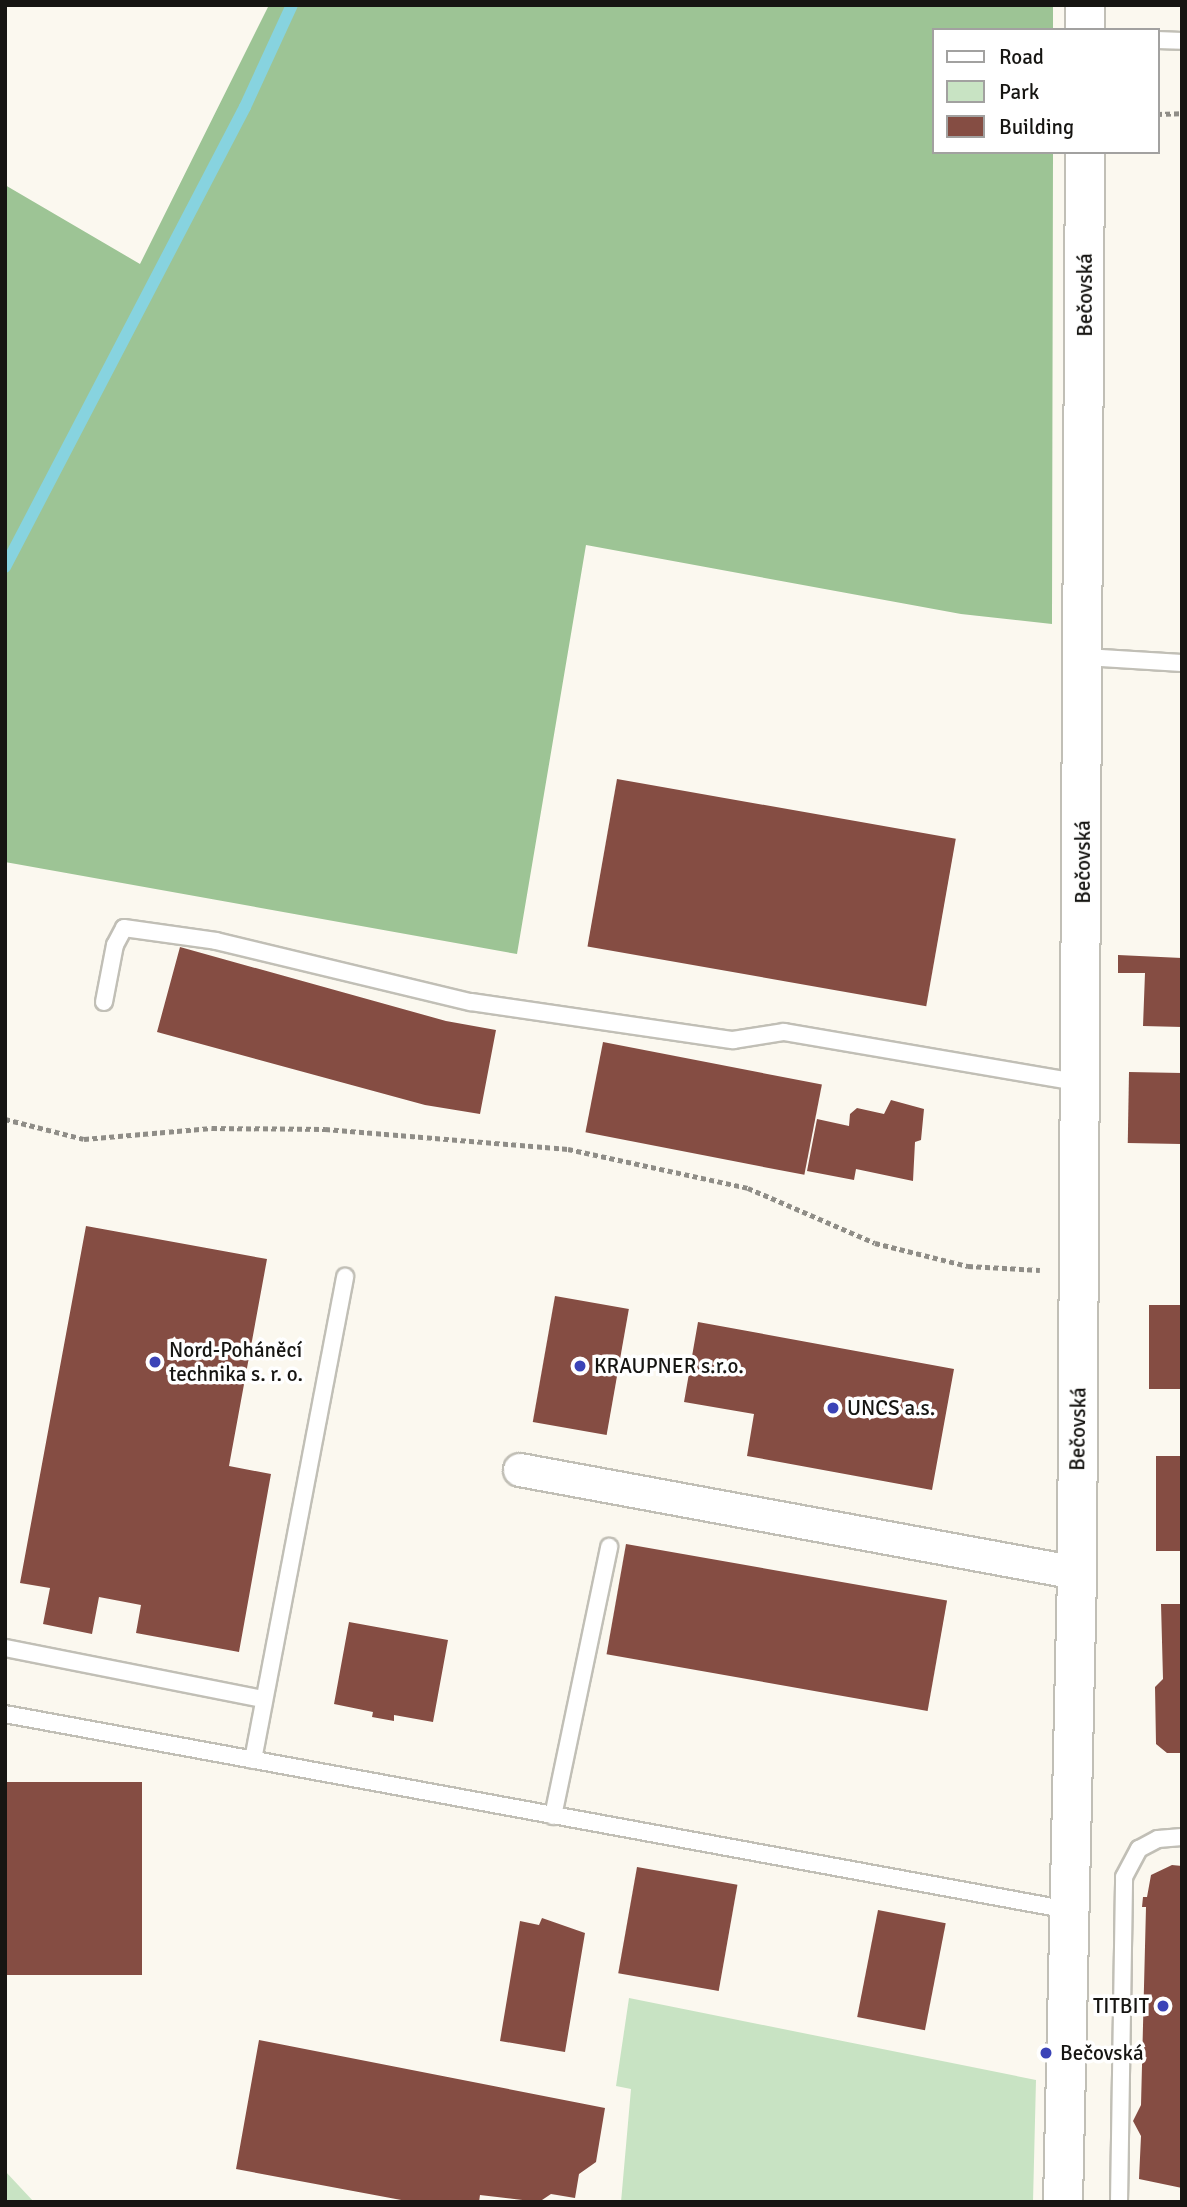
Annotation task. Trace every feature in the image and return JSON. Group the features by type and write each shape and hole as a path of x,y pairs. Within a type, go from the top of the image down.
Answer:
{"street":[{"path":"1085,5 1085,28"},
{"name":"Bečovská","path":"1063,2202 1077,1573 1085,657 1085,154"},
{"path":"520,1470 1077,1573"}],"lane":[{"path":"1159,40 1182,41"},
{"path":"1085,657 1182,663"},
{"path":"104,1002 115,945 124,928 216,941 471,1002 733,1040 784,1032 1081,1083"},
{"path":"253,1760 345,1277"},
{"path":"553,1816 609,1547"},
{"path":"5,1648 263,1699"},
{"path":"5,1714 1069,1910"},
{"path":"1119,2202 1124,1877 1139,1849 1158,1839 1182,1837"}],"path":[{"path":"1159,114 1182,113"},
{"path":"5,1119 84,1139 212,1128 325,1129 568,1149 748,1188 874,1243 954,1262 1080,1272"}],"green space":[{"path":"269,5 1053,5 1053,28 932,28 932,154 1053,154 1052,624 961,614 586,545 517,954 5,862 5,185 140,264"},
{"path":"629,1998 1036,2080 1033,2202 621,2202 631,2089 616,2086"},
{"path":"5,2171 34,2202 5,2202"}],"building":[{"path":"617,779 956,839 926,1006 587,946"},
{"path":"180,947 446,1021 496,1030 480,1114 425,1105 157,1032"},
{"path":"1118,955 1182,958 1182,1027 1143,1026 1145,973 1118,973"},
{"path":"603,1042 822,1085 804,1175 585,1132"},
{"path":"1129,1072 1182,1073 1181,1144 1128,1143"},
{"path":"891,1100 924,1109 921,1140 915,1142 913,1181 856,1169 854,1180 807,1171 817,1119 849,1126 850,1114 857,1108 884,1114"},
{"name":"Nord-Poháněcí technika s. r. o.","path":"86,1226 267,1259 229,1466 271,1474 239,1652 136,1633 141,1605 99,1597 92,1634 43,1624 50,1588 20,1583"},
{"name":"KRAUPNER s.r.o.","path":"555,1296 629,1309 607,1435 533,1422"},
{"path":"1149,1305 1182,1305 1182,1389 1149,1389"},
{"name":"UNCS a.s.","path":"698,1322 954,1369 932,1490 747,1456 754,1414 684,1402"},
{"path":"1156,1456 1182,1456 1182,1551 1156,1551"},
{"path":"626,1544 947,1601 928,1711 607,1654"},
{"path":"1161,1604 1182,1604 1182,1753 1167,1753 1156,1744 1155,1687 1163,1679"},
{"path":"349,1622 448,1640 433,1722 394,1715 394,1721 372,1717 373,1712 334,1704"},
{"path":"7,1782 142,1782 142,1975 7,1975"},
{"name":"TITBIT","path":"1172,1865 1182,1866 1182,2188 1139,2179 1141,2136 1133,2121 1141,2105 1146,1907 1142,1907 1143,1897 1147,1897 1151,1875"},
{"path":"637,1867 737,1885 719,1991 618,1973"},
{"path":"878,1910 946,1923 925,2030 857,2017"},
{"path":"542,1918 585,1933 565,2052 500,2041 520,1921 539,1925"},
{"path":"259,2040 605,2108 596,2162 579,2174 575,2198 551,2194 539,2202 480,2195 479,2202 412,2202 236,2169"}],"waterway":[{"path":"5,567 245,107 292,5"}],"place":[{"name":"Nord-Poháněcí technika s. r. o.","path":"155,1362"},
{"name":"KRAUPNER s.r.o.","path":"580,1366"},
{"name":"UNCS a.s.","path":"833,1408"},
{"name":"TITBIT","path":"1163,2006"},
{"name":"Bečovská","path":"1046,2053"}]}
